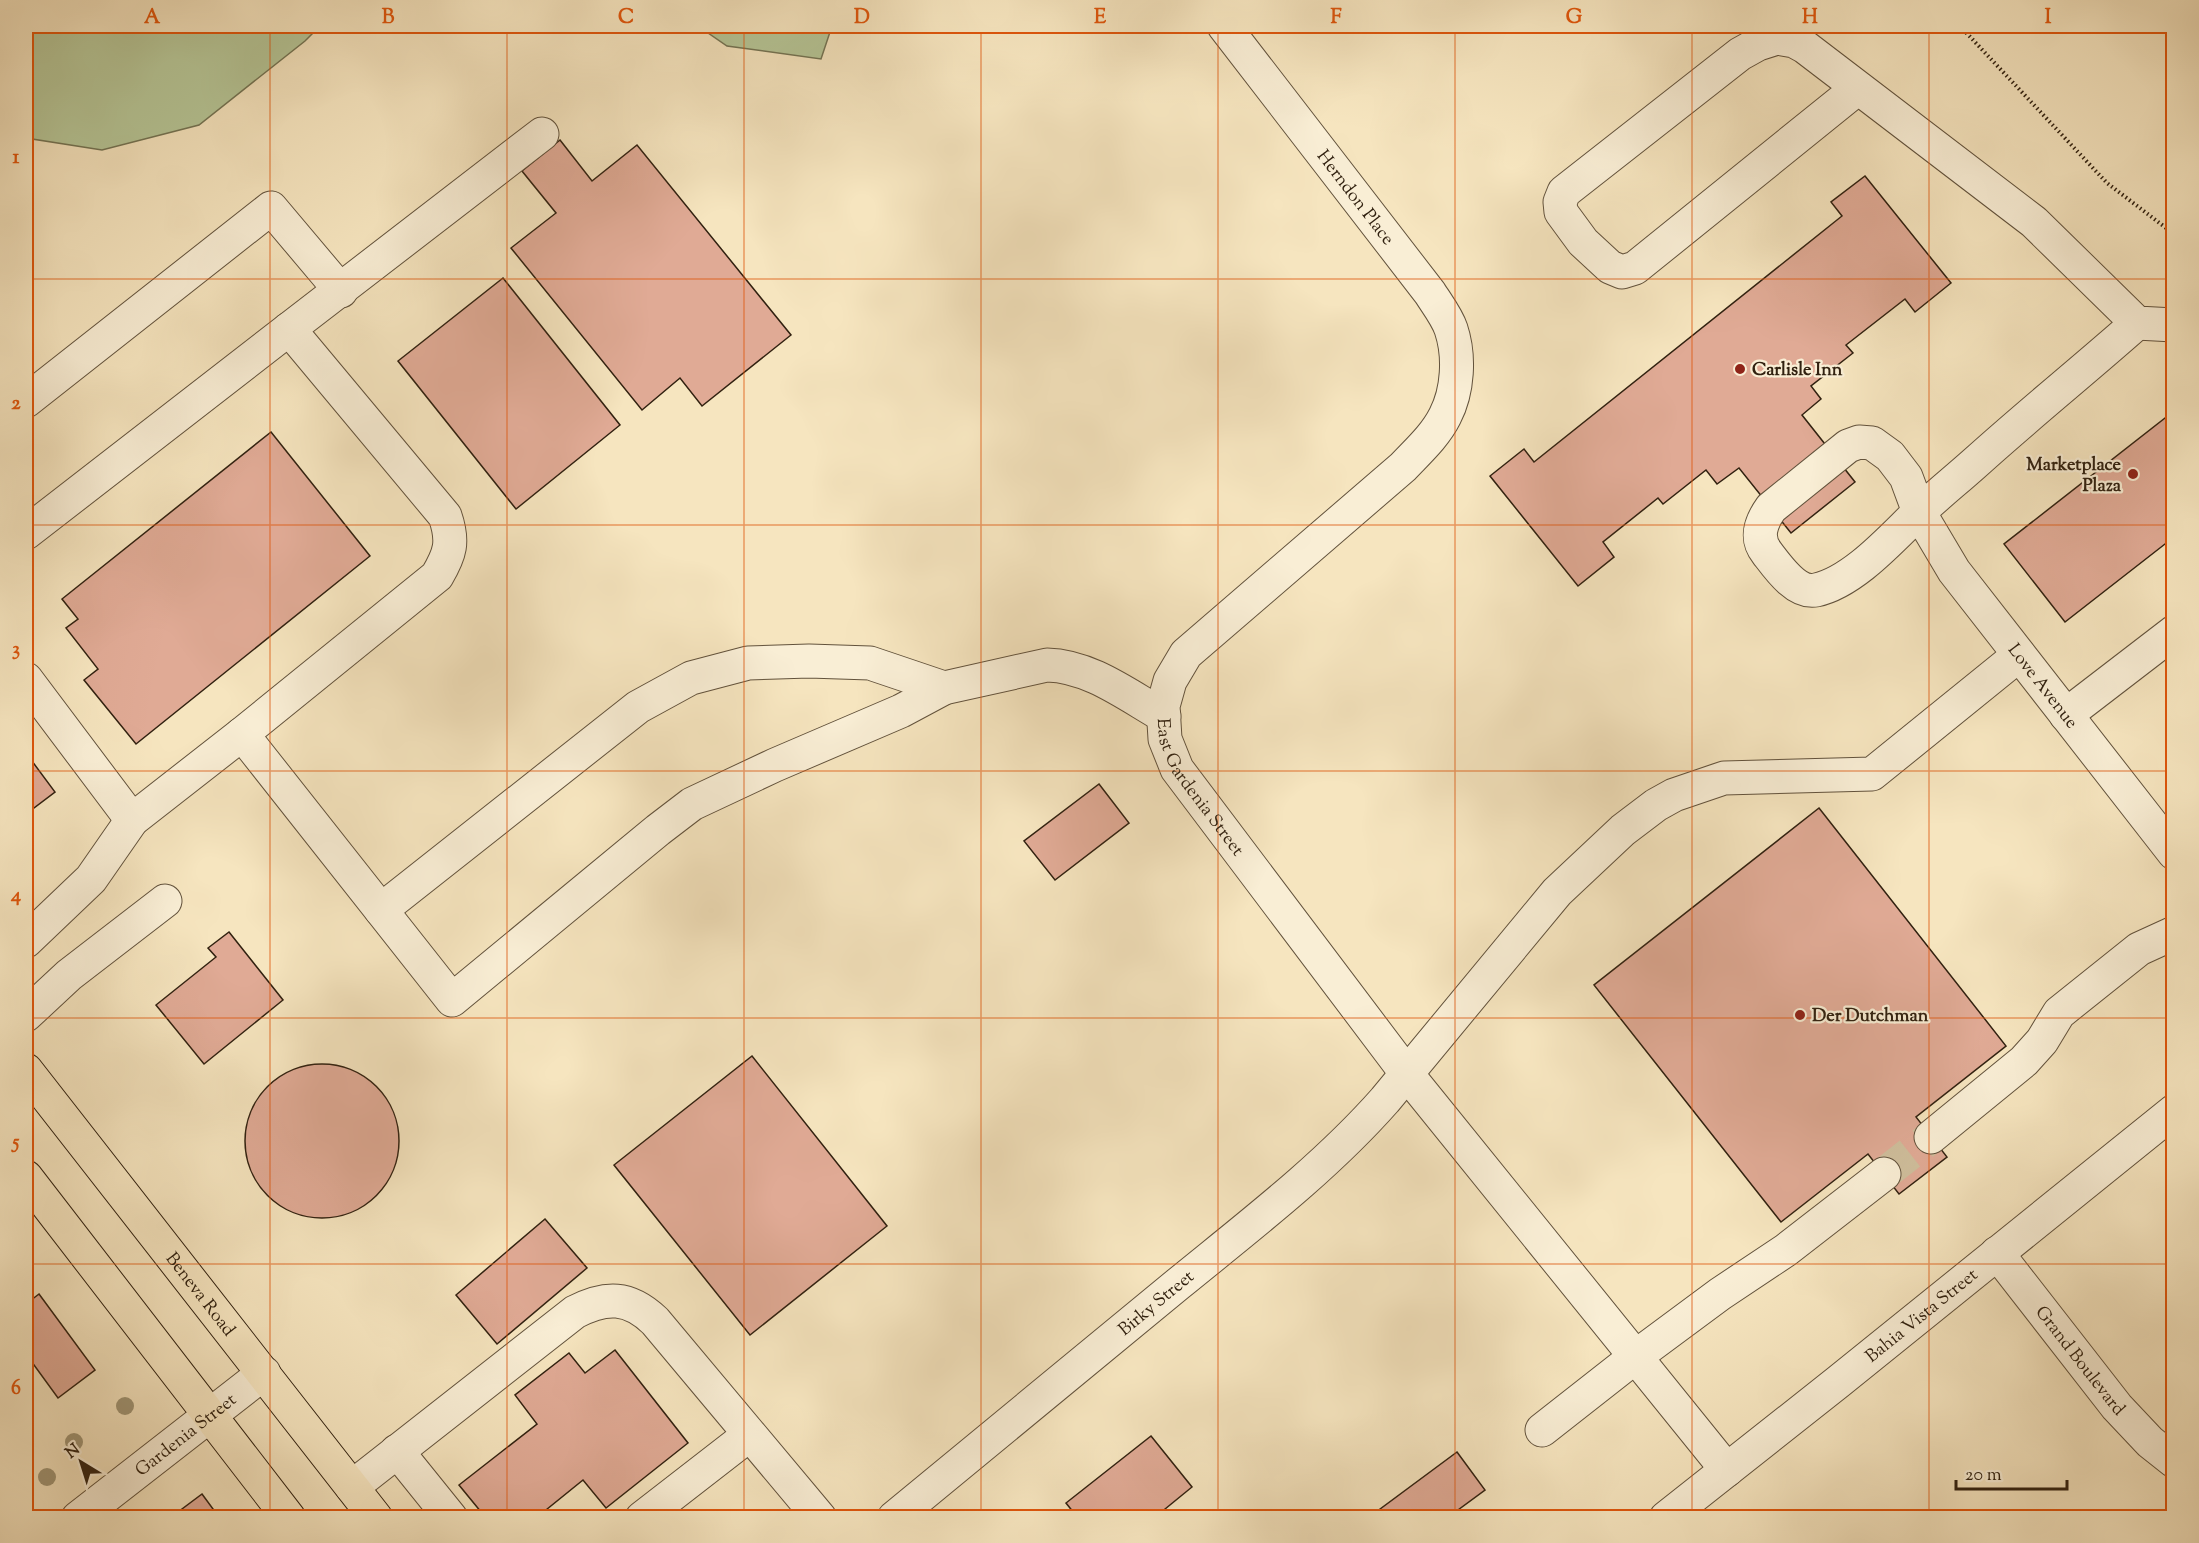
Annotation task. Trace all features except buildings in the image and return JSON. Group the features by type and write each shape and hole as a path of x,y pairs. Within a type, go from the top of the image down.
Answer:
{"main road":[{"name":"Beneva Road","path":"26,1070 376,1518"},
{"path":"26,1178 290,1518"}],"street":[{"name":"Herndon Place","path":"1224,26 1430,293 1451,327 1457,352 1455,383"},
{"path":"1858,88 1635,268 1622,272 1610,267 1583,242 1561,212 1560,202 1564,192 1574,183 1740,54 1767,40 1777,38 1794,41 1858,88 2034,222 2137,323 2174,325"},
{"path":"26,533 542,134"},
{"path":"26,401 271,208 341,291"},
{"path":"1918,512 1906,477 1890,456 1872,443 1859,442 1848,446 1771,508 1762,521 1760,535 1762,547 1792,581 1802,588 1814,591 1851,574 1883,547 1918,512 2137,323"},
{"path":"26,941 91,879 132,820 437,576 445,562 450,547 450,531 445,516 289,329"},
{"name":"East Gardenia Street","path":"1455,383 1446,415 1403,467 1186,654 1170,681 1163,706 1165,739 1177,769 1407,1074 1726,1470"},
{"name":"Love Avenue","path":"1918,512 1954,571 2174,853"},
{"path":"2066,715 2174,632"},
{"name":"Birky Street","path":"894,1518 1233,1239 1362,1126 1557,892 1623,830 1656,805 1674,795 1724,778 1872,774 2019,656"},
{"path":"381,910 638,707 691,678 748,663 809,661 870,663 944,688"},
{"path":"242,734 452,999 658,830 693,804 775,765 901,711 944,688 1047,664 1063,665 1095,676 1164,716"},
{"path":"26,679 132,820"},
{"path":"26,1015 69,975 165,901"},
{"path":"1931,1137 2024,1061 2042,1041 2059,1013 2139,949 2174,933"},
{"name":"Bahia Vista Street","path":"1666,1518 2174,1111"},
{"path":"1542,1430 1635,1357 1720,1294 1786,1250 1884,1174"},
{"name":"Grand Boulevard","path":"1997,1253 2117,1407 2150,1442 2174,1461"},
{"path":"352,1487 575,1312 593,1303 614,1301 634,1304 655,1321 820,1518"},
{"name":"Gardenia Street","path":"78,1518 264,1374"},
{"path":"642,1518 749,1435"},
{"path":"397,1451 451,1518"}],"path":[{"path":"1960,26 2107,183 2174,234"}],"green space":[{"path":"26,26 320,26 305,41 199,125 102,150 26,138"},
{"path":"698,26 832,26 821,59 727,46"}],"tunnel":[{"path":"1884,1174 1931,1137"}],"place":[{"name":"Carlisle Inn","path":"1740,369"},
{"name":"Marketplace Plaza","path":"2133,474"},
{"name":"Der Dutchman","path":"1800,1015"}]}
